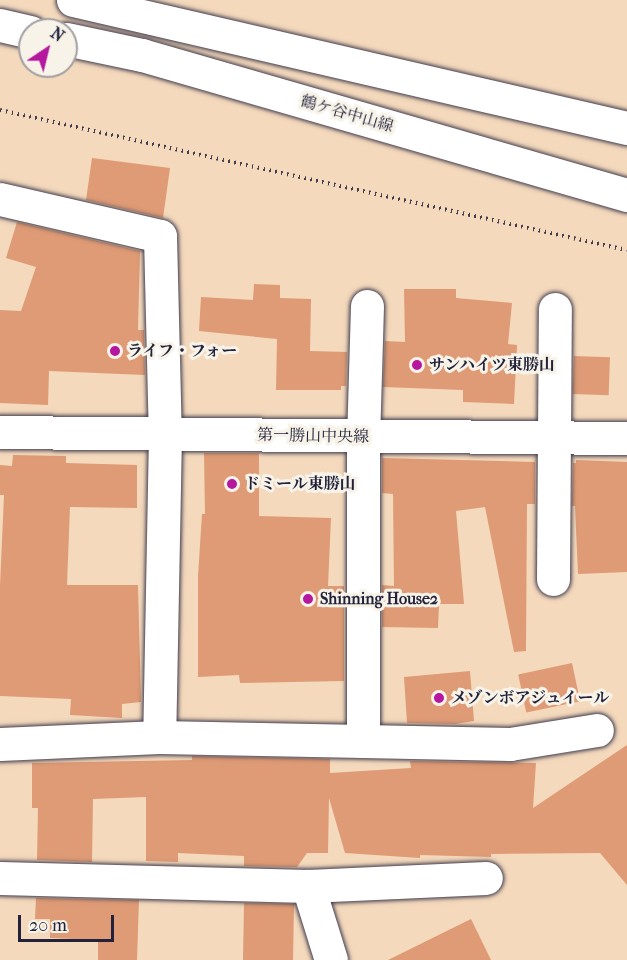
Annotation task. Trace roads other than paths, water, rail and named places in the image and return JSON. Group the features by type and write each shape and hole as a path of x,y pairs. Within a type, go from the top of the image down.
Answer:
{"street":[{"path":"73,0 627,128"},
{"path":"0,26 18,30"},
{"name":"鶴ケ谷中山線","path":"78,42 142,55 627,195"},
{"path":"0,199 160,236 165,434 159,737"},
{"path":"363,741 363,437 367,306"},
{"path":"553,579 555,309"},
{"name":"第一勝山中央線","path":"0,432 627,438"},
{"path":"0,744 159,737 510,744 597,729"},
{"path":"0,878 308,886 486,878"},
{"path":"308,886 331,960"}],"place":[{"name":"ライフ・フォー","path":"115,351"},
{"name":"サンハイツ東勝山","path":"417,365"},
{"name":"ドミール東勝山","path":"232,484"},
{"name":"Shinning House2","path":"308,599"},
{"name":"メゾンボアジュイール","path":"439,698"}]}
